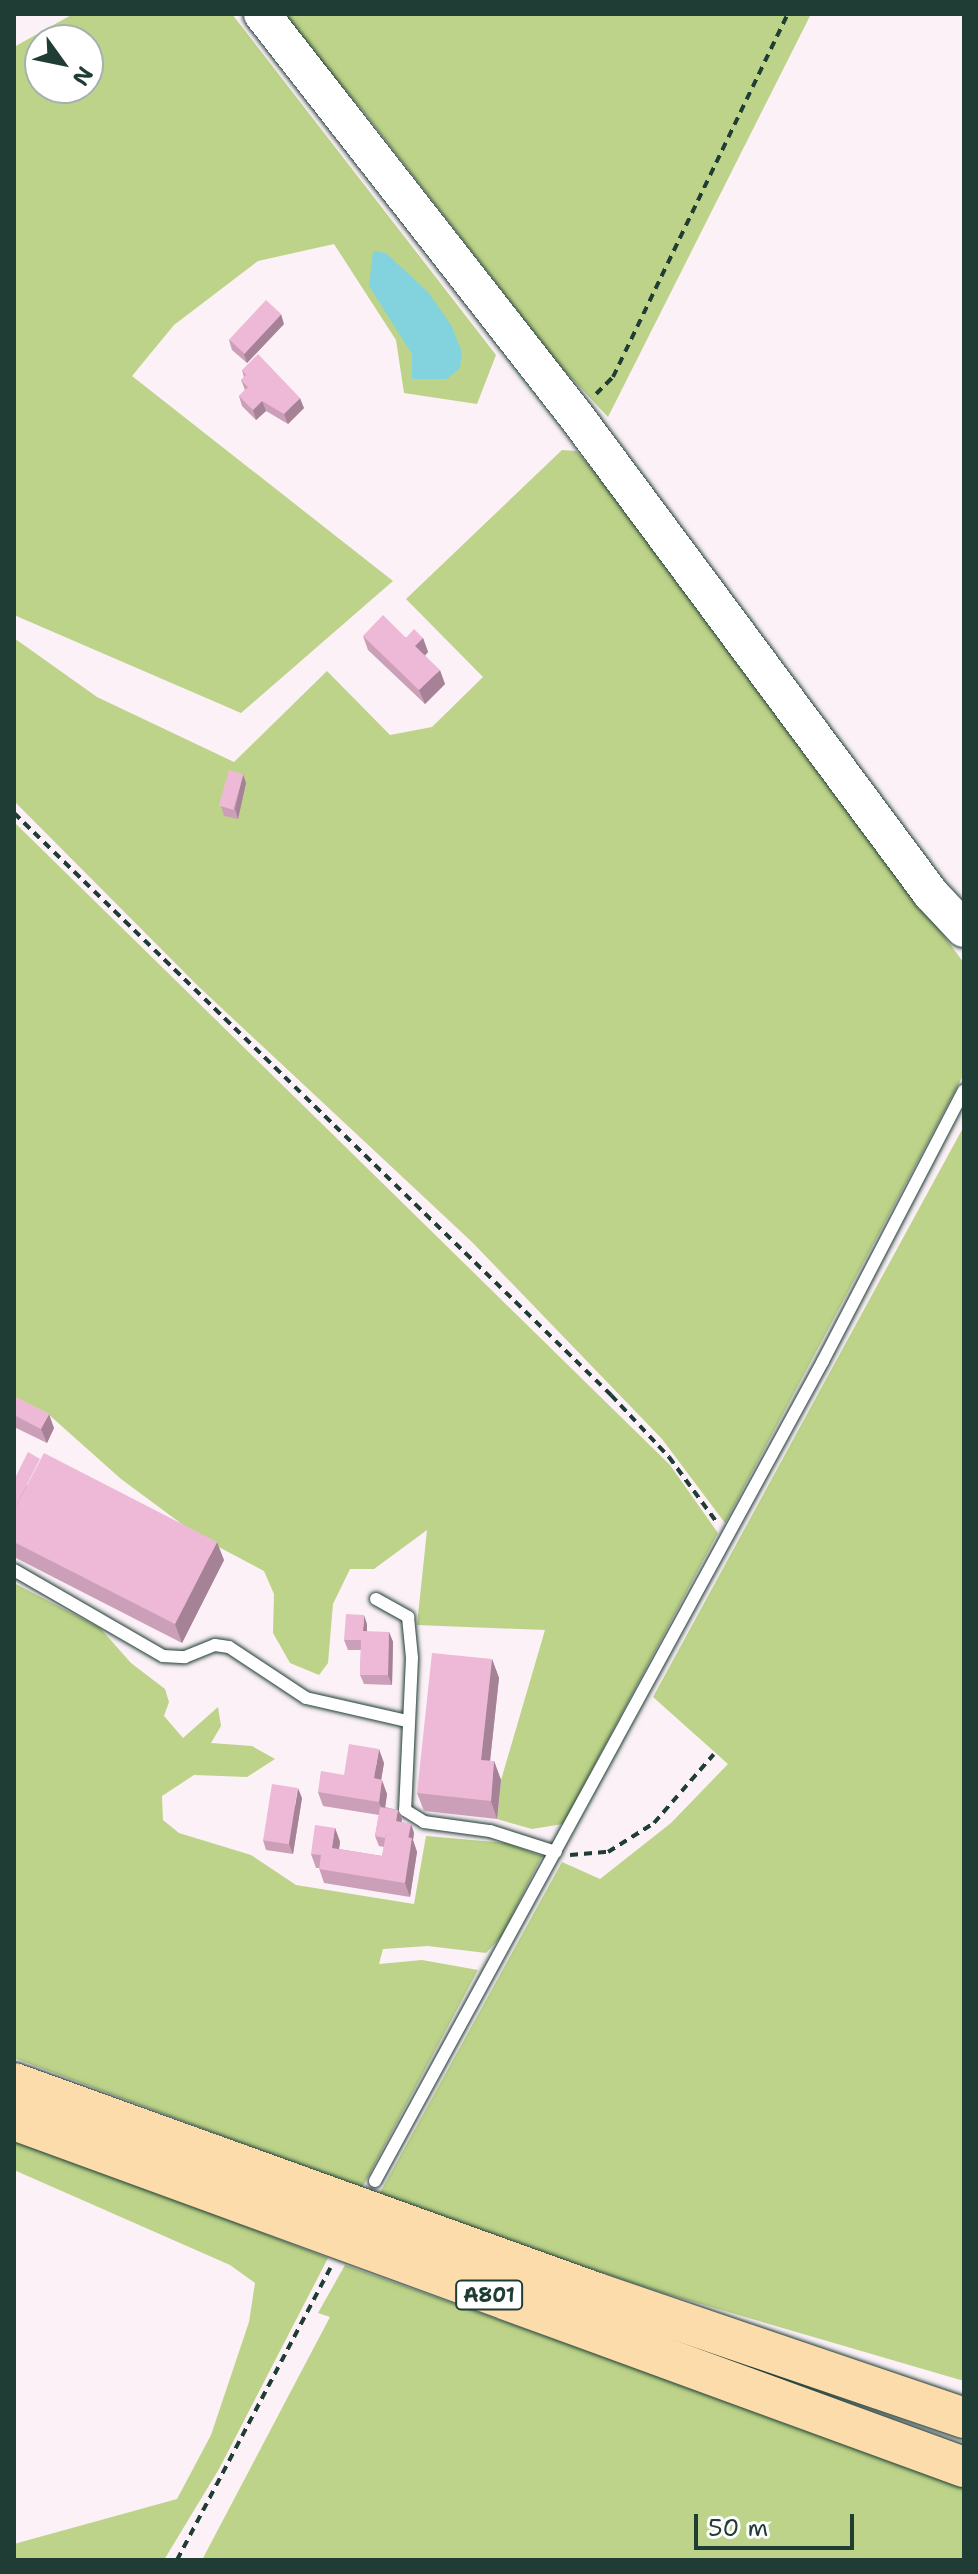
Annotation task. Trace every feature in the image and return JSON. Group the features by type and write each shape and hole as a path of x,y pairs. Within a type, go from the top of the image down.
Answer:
{"main road":[{"path":"262,14 576,416 931,894 964,929"},
{"name":"A801","path":"14,2083 597,2293 964,2418"},
{"name":"A801","path":"14,2120 964,2467"}],"lane":[{"path":"375,2181 729,1533 964,1090"},
{"path":"14,1570 163,1656 185,1657 215,1645 229,1647 306,1698 407,1721"},
{"path":"376,1599 408,1617 412,1658 405,1810 424,1822 490,1831 556,1852"}],"path":[{"path":"576,416 613,377 788,14"},
{"path":"14,813 611,1395 669,1457 714,1520 729,1533"},
{"path":"556,1852 577,1857 608,1852 654,1823 714,1754"},
{"path":"177,2560 331,2267"}],"green space":[{"path":"73,14 232,14 496,355 477,404 404,393 396,340 334,244 258,261 174,325 132,376 393,581 241,713 14,615 14,47 24,41 24,104 104,104 104,24 55,24"},
{"path":"280,14 811,14 608,417 561,367 363,111"},
{"path":"562,450 576,451 610,489 964,963 964,1074 725,1523 662,1439 472,1242 198,986 14,801 14,638 97,697 234,762 327,671 390,735 432,727 483,677 406,599"},
{"path":"14,822 670,1465 718,1533 563,1824 532,1829 497,1819 501,1780 545,1630 417,1625 427,1530 374,1569 350,1569 333,1604 328,1663 319,1675 290,1663 273,1633 274,1594 264,1571 198,1536 121,1479 47,1413 14,1397"},
{"path":"964,1126 964,2381 663,2293 377,2198 562,1862 600,1879 671,1823 728,1764 653,1697"},
{"path":"14,1583 100,1628 131,1663 165,1689 169,1702 164,1716 183,1738 218,1707 221,1726 211,1743 252,1746 275,1759 247,1777 194,1775 162,1796 163,1820 179,1833 251,1855 296,1885 414,1904 426,1836 506,1843 542,1856 501,1937 486,1953 428,1946 383,1949 379,1964 422,1960 478,1970 362,2188 14,2058"},
{"path":"14,2137 328,2258 219,2469 164,2560 14,2560 14,2544 177,2499 211,2435 249,2322 255,2283 230,2265 14,2170"},
{"path":"345,2265 964,2484 964,2560 202,2560 330,2317 318,2313"}],"water":[{"path":"373,251 386,253 428,292 451,325 462,352 460,368 447,379 412,379 412,354 369,286"}],"building":[{"path":"266,300 281,314 245,354 229,339"},
{"path":"258,354 300,398 284,414 262,401 253,410 239,396 248,387 241,380 246,375 242,370"},
{"path":"383,615 406,638 414,629 423,638 415,646 440,670 419,690 363,636"},
{"path":"229,770 243,774 233,810 219,806"},
{"path":"14,1396 49,1414 41,1429 14,1415"},
{"path":"28,1452 40,1459 14,1510 14,1480"},
{"path":"44,1453 217,1542 175,1624 14,1542 14,1510"},
{"path":"346,1614 364,1615 363,1631 389,1632 388,1675 360,1675 361,1640 344,1640"},
{"path":"432,1653 492,1659 481,1760 494,1761 491,1801 417,1793"},
{"path":"349,1744 379,1749 374,1778 382,1780 379,1802 318,1792 321,1771 344,1775"},
{"path":"272,1784 298,1788 289,1844 263,1840"},
{"path":"380,1807 398,1810 396,1821 411,1824 408,1838 386,1834 385,1838 375,1836"},
{"path":"315,1825 335,1828 332,1848 382,1856 386,1834 412,1838 405,1883 319,1869 321,1855 311,1854"}]}
